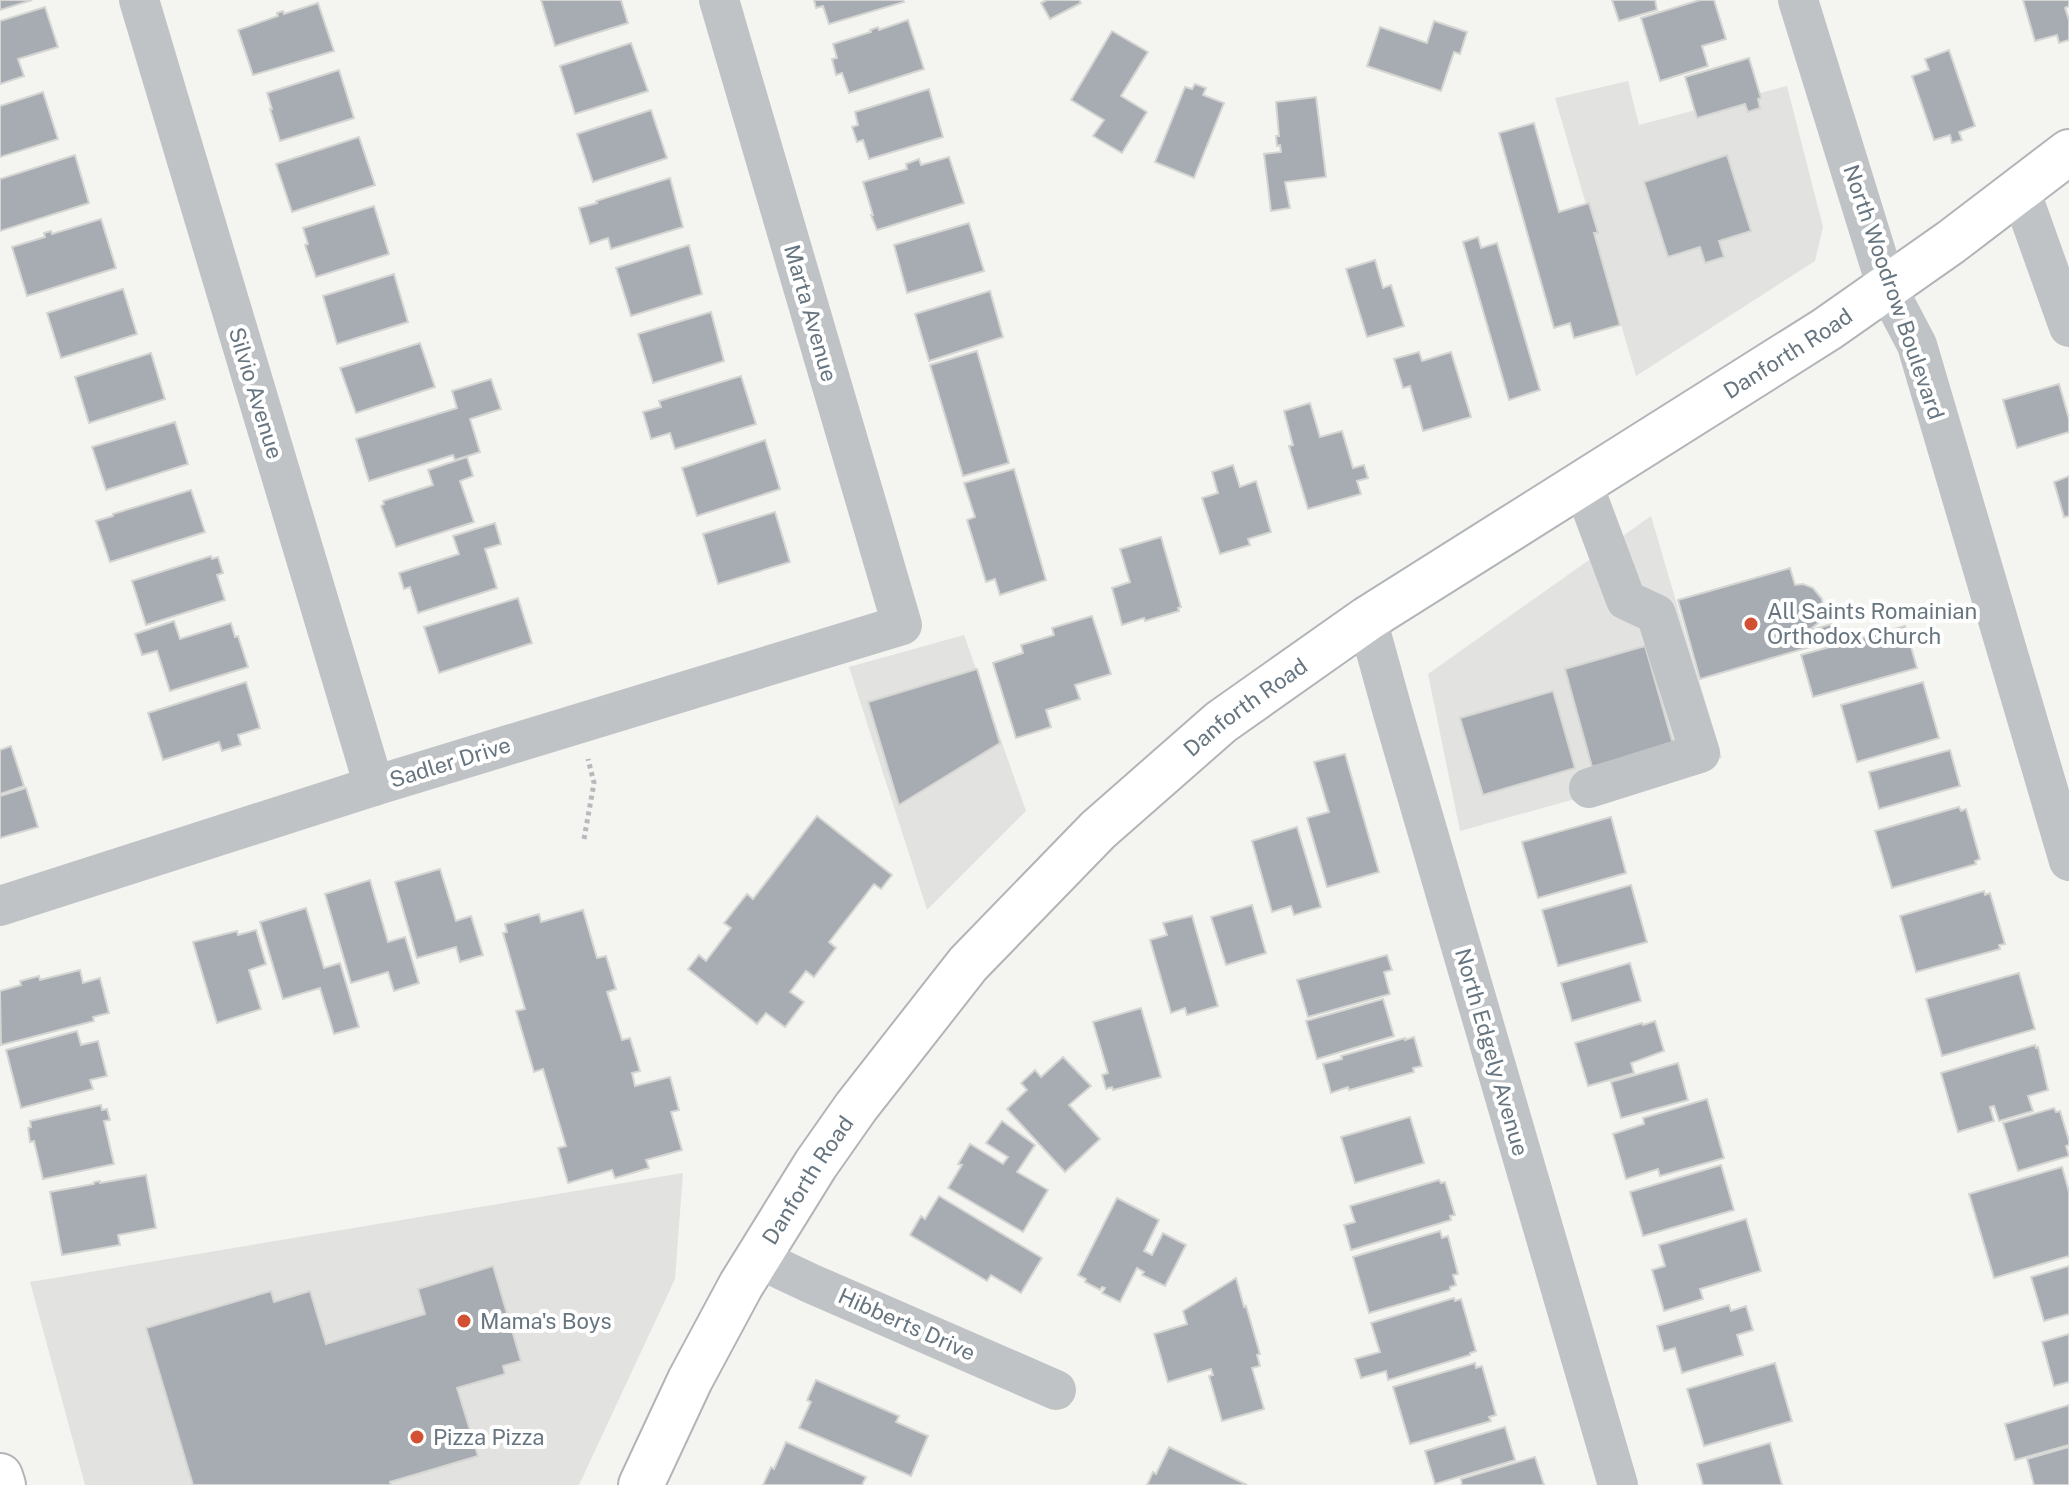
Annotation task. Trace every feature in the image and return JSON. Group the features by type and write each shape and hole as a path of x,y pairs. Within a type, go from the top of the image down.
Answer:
{"main road":[{"name":"Danforth Road","path":"641,1485 690,1380 757,1258 816,1164 856,1107 968,964 1098,830 1221,722 1367,619 1827,329 2069,152"},
{"path":"0,1476 3,1485"}],"street":[{"name":"Silvio Avenue","path":"139,0 374,786"},
{"name":"Marta Avenue","path":"719,0 902,625"},
{"name":"North Woodrow Boulevard","path":"1798,0 1887,288 1917,345 2069,861"},
{"path":"2020,190 2069,327"},
{"path":"1583,485 1626,600 1656,614 1700,753 1589,788"},
{"name":"North Edgely Avenue","path":"1367,619 1618,1485"},
{"name":"Sadler Drive","path":"0,906 374,786 902,625"},
{"name":"Hibberts Drive","path":"757,1258 1056,1390"}],"path":[{"path":"579,723 594,783 584,839"}],"shaded area":[{"path":"1628,81 1639,125 1787,86 1823,227 1815,261 1636,376 1555,98"},
{"path":"1651,516 1722,758 1460,831 1428,674"},
{"path":"964,635 1026,811 927,910 849,667"},
{"path":"683,1173 675,1279 579,1485 85,1485 30,1282"}],"building":[{"path":"0,0 32,0 0,10"},
{"path":"541,0 621,0 628,23 555,46"},
{"path":"814,0 904,2 829,24 823,6 816,8"},
{"path":"1047,0 1079,0 1081,3 1050,19 1041,3"},
{"path":"1612,0 1655,0 1657,10 1619,21"},
{"path":"1700,0 1714,0 1726,39 1702,46 1708,66 1660,81 1641,18"},
{"path":"2023,0 2069,0 2069,6 2065,8 2069,20 2069,40 2059,43 2057,35 2035,41"},
{"path":"318,3 334,51 253,75 238,30 278,16 277,13 283,11 284,14"},
{"path":"45,7 58,47 18,59 24,76 0,84 0,21"},
{"path":"908,20 924,69 849,93 842,73 836,75 832,59 837,58 833,44 878,27 879,30"},
{"path":"1434,21 1467,32 1460,54 1454,52 1441,91 1367,66 1380,27 1427,43"},
{"path":"1112,31 1148,52 1121,96 1147,112 1122,153 1093,136 1104,120 1071,100"},
{"path":"631,43 648,91 575,114 560,66"},
{"path":"1949,50 1975,126 1959,132 1962,140 1952,143 1950,135 1934,140 1912,76 1929,70 1925,59"},
{"path":"1749,58 1761,98 1758,99 1760,108 1748,112 1745,104 1697,118 1685,77"},
{"path":"339,70 354,118 280,141 267,93"},
{"path":"1195,84 1206,88 1203,95 1224,103 1194,178 1155,162 1185,87 1192,89"},
{"path":"929,89 943,137 869,159 863,140 857,142 852,127 858,125 855,112"},
{"path":"43,92 58,139 0,157 0,106"},
{"path":"1316,97 1326,177 1285,182 1290,208 1271,211 1264,154 1281,152 1276,136 1279,136 1276,102"},
{"path":"651,110 667,158 593,182 577,134"},
{"path":"1534,123 1559,212 1589,203 1598,233 1594,233 1620,325 1574,338 1570,323 1554,328 1499,133"},
{"path":"359,137 375,185 292,212 276,164"},
{"path":"75,155 89,203 0,231 0,179"},
{"path":"1727,155 1751,231 1719,241 1724,257 1705,263 1700,247 1668,257 1644,182"},
{"path":"949,157 964,203 877,230 863,182 907,169 906,164 919,159 921,165"},
{"path":"670,178 683,227 611,249 608,238 590,244 579,208"},
{"path":"374,206 389,254 316,277 305,245 308,244 303,228"},
{"path":"101,219 116,268 27,296 12,247 45,237 44,233 51,231 52,234"},
{"path":"969,223 984,271 907,293 894,245"},
{"path":"1478,237 1481,248 1497,243 1540,390 1509,400 1463,242"},
{"path":"689,245 702,294 631,316 616,268"},
{"path":"1375,260 1383,288 1391,285 1404,326 1367,337 1346,269"},
{"path":"394,274 408,322 337,344 323,296"},
{"path":"123,289 137,334 61,358 47,313"},
{"path":"990,291 1003,337 929,361 915,314"},
{"path":"711,312 724,361 653,383 638,334"},
{"path":"420,343 435,387 356,413 340,368"},
{"path":"977,351 1009,463 963,476 930,365"},
{"path":"1419,352 1422,361 1451,352 1471,417 1423,431 1410,386 1403,388 1394,359"},
{"path":"151,353 165,399 89,423 75,377"},
{"path":"741,376 756,424 675,449 670,433 651,439 643,412 661,407 659,401"},
{"path":"491,379 501,409 470,419 480,452 455,460 453,455 369,481 356,439 457,408 452,391"},
{"path":"2059,384 2069,419 2069,432 2017,448 2003,400"},
{"path":"1310,403 1320,437 1342,431 1353,468 1364,465 1368,478 1357,481 1361,494 1308,509 1289,446 1293,445 1284,411"},
{"path":"175,422 188,464 106,490 92,447"},
{"path":"765,440 780,489 697,516 682,468"},
{"path":"467,457 473,476 460,481 474,522 396,547 381,506 383,501 433,485 428,470"},
{"path":"1233,465 1240,487 1256,481 1271,532 1248,539 1250,545 1220,554 1202,498 1218,493 1212,472"},
{"path":"1014,469 1046,580 1000,595 995,579 986,582 967,520 975,517 964,483"},
{"path":"2069,476 2069,516 2064,517 2054,482"},
{"path":"191,490 205,532 110,562 96,521"},
{"path":"775,512 790,562 718,584 703,534"},
{"path":"495,523 501,544 485,549 497,588 418,613 410,587 404,589 399,573 459,554 453,536"},
{"path":"1161,537 1181,607 1179,611 1122,625 1112,588 1130,582 1120,549"},
{"path":"211,556 212,559 218,557 223,573 217,575 225,600 146,625 132,581"},
{"name":"All Saints Romainian Orthodox Church","path":"1790,568 1795,585 1813,588 1822,599 1821,617 1808,631 1835,623 1839,635 1812,643 1813,646 1700,679 1678,600"},
{"path":"518,598 532,643 439,673 424,627"},
{"path":"1092,616 1111,674 1075,685 1080,699 1046,710 1051,727 1016,738 993,663 1023,653 1021,645 1054,635 1052,628"},
{"path":"174,621 180,639 231,623 248,667 170,691 157,651 142,655 135,634"},
{"path":"1905,626 1917,668 1813,697 1801,655"},
{"path":"1645,646 1673,744 1592,767 1565,669"},
{"path":"977,669 1000,743 899,805 868,702"},
{"path":"246,682 260,728 238,735 241,745 222,751 219,742 163,760 148,713"},
{"path":"1923,682 1939,738 1857,762 1841,705"},
{"path":"1553,691 1575,768 1483,795 1460,718"},
{"path":"11,746 24,786 0,794 0,750"},
{"path":"1950,750 1960,786 1879,809 1869,772"},
{"path":"1345,754 1379,872 1327,887 1307,818 1329,812 1314,762"},
{"path":"26,788 38,827 0,838 0,796"},
{"path":"1959,807 1961,811 1966,809 1980,859 1975,861 1976,864 1892,888 1875,831"},
{"path":"817,816 892,875 881,889 874,884 829,942 836,948 814,977 806,971 790,992 804,1002 785,1027 766,1013 757,1024 688,969 699,955 706,961 731,928 724,923 747,894 753,899"},
{"path":"1611,817 1626,873 1538,898 1522,842"},
{"path":"1297,827 1321,907 1294,915 1291,906 1272,912 1252,841"},
{"path":"440,869 456,921 471,916 483,955 460,962 456,947 417,958 395,882"},
{"path":"370,880 388,942 405,937 419,983 394,991 388,972 351,983 325,894"},
{"path":"1631,885 1647,942 1558,966 1542,910"},
{"path":"1984,891 1985,895 1990,893 2005,944 1999,945 2000,949 1916,972 1900,916"},
{"path":"1252,905 1266,953 1226,965 1211,917"},
{"path":"306,908 324,968 340,963 359,1027 334,1034 320,988 283,999 260,922"},
{"path":"583,910 597,958 606,956 616,989 607,992 622,1040 630,1038 640,1071 632,1073 635,1086 670,1077 679,1110 671,1112 682,1150 646,1160 649,1168 615,1178 612,1170 568,1183 558,1148 566,1146 543,1069 534,1072 516,1011 525,1009 503,933 507,932 505,924 539,914 541,922"},
{"path":"1192,916 1218,1006 1187,1015 1185,1008 1171,1013 1150,940 1167,935 1163,923"},
{"path":"256,930 266,964 249,970 261,1009 217,1023 193,942 237,931 238,935"},
{"path":"1387,955 1392,970 1384,972 1390,994 1308,1017 1297,980"},
{"path":"1630,963 1641,1001 1572,1021 1561,983"},
{"path":"80,970 83,983 100,978 109,1013 93,1017 94,1021 1,1045 0,991 39,976 40,980"},
{"path":"2019,973 2035,1029 1942,1056 1926,999"},
{"path":"1383,999 1394,1036 1317,1059 1306,1021"},
{"path":"1141,1008 1161,1077 1113,1090 1112,1087 1106,1089 1102,1075 1108,1073 1093,1022"},
{"path":"1655,1021 1664,1051 1631,1063 1634,1073 1588,1086 1575,1043"},
{"path":"77,1031 81,1045 98,1041 107,1076 90,1080 93,1089 21,1108 6,1050"},
{"path":"1414,1037 1422,1066 1413,1068 1414,1072 1331,1093 1323,1064 1342,1059 1341,1056"},
{"path":"2035,1045 2048,1090 2028,1096 2033,1111 1999,1121 1994,1106 1990,1107 1994,1121 1958,1132 1941,1073"},
{"path":"1063,1057 1091,1086 1069,1105 1100,1139 1065,1172 1007,1109 1027,1090 1021,1083 1035,1070 1041,1077"},
{"path":"1678,1063 1688,1100 1621,1118 1611,1082"},
{"path":"1707,1099 1724,1158 1660,1176 1658,1169 1626,1179 1613,1134 1644,1124 1643,1118"},
{"path":"101,1105 102,1110 107,1109 110,1120 104,1121 114,1164 43,1179 34,1141 30,1142 30,1121"},
{"path":"2054,1108 2056,1112 2060,1111 2069,1141 2066,1146 2069,1156 2018,1171 2003,1123"},
{"path":"1410,1117 1424,1163 1355,1183 1341,1137"},
{"path":"1002,1121 1035,1145 1017,1172 1048,1190 1023,1232 948,1188 970,1144 1003,1164 1008,1157 986,1143"},
{"path":"1721,1165 1734,1210 1643,1236 1630,1192"},
{"path":"2062,1167 2069,1192 2069,1256 1994,1278 1969,1194"},
{"path":"146,1175 156,1228 118,1235 120,1245 62,1255 50,1192"},
{"path":"1439,1180 1445,1182 1455,1215 1450,1216 1451,1220 1351,1250 1344,1225 1355,1222 1350,1206"},
{"path":"939,1196 1042,1258 1021,1293 991,1275 987,1281 910,1235 921,1216 925,1219"},
{"path":"1117,1198 1159,1220 1144,1251 1152,1255 1163,1233 1186,1245 1165,1286 1142,1275 1144,1272 1137,1268 1120,1302 1102,1293 1105,1288 1100,1290 1078,1275"},
{"path":"1746,1219 1761,1271 1700,1289 1703,1299 1664,1311 1652,1270 1665,1266 1659,1245"},
{"path":"1440,1231 1442,1238 1448,1236 1458,1274 1453,1275 1456,1285 1450,1290 1369,1313 1353,1257"},
{"path":"493,1266 521,1361 503,1366 505,1374 457,1388 478,1456 390,1482 391,1485 193,1485 146,1328 271,1291 274,1302 310,1291 326,1344 425,1314 418,1289"},
{"path":"2069,1266 2069,1314 2044,1321 2031,1277"},
{"path":"1236,1278 1260,1354 1257,1355 1260,1366 1252,1368 1264,1409 1222,1421 1209,1376 1213,1375 1211,1369 1168,1382 1154,1334 1187,1324 1183,1311"},
{"path":"1454,1298 1455,1301 1461,1299 1476,1351 1388,1380 1386,1371 1361,1378 1355,1359 1380,1352 1371,1323"},
{"path":"1729,1305 1731,1311 1746,1306 1753,1330 1737,1335 1743,1355 1682,1373 1675,1348 1664,1351 1657,1326"},
{"path":"2069,1334 2069,1382 2054,1386 2042,1342"},
{"path":"1475,1363 1476,1368 1482,1366 1496,1415 1489,1417 1491,1421 1410,1444 1393,1387"},
{"path":"1775,1363 1792,1421 1704,1446 1687,1389"},
{"path":"816,1380 899,1416 896,1422 928,1436 911,1476 799,1428 811,1402 807,1400"},
{"path":"2069,1405 2069,1445 2015,1460 2005,1424"},
{"path":"1505,1427 1515,1460 1435,1484 1425,1451"},
{"path":"786,1442 866,1477 862,1485 763,1485"},
{"path":"1770,1443 1782,1485 1703,1485 1697,1464"},
{"path":"1169,1447 1247,1485 1147,1485"},
{"path":"2069,1447 2069,1485 2034,1485 2027,1459"},
{"path":"1535,1457 1544,1485 1462,1485 1461,1479"}],"place":[{"name":"All Saints Romainian Orthodox Church","path":"1751,624"},
{"name":"Mama's Boys","path":"464,1321"},
{"name":"Pizza Pizza","path":"417,1437"}]}
